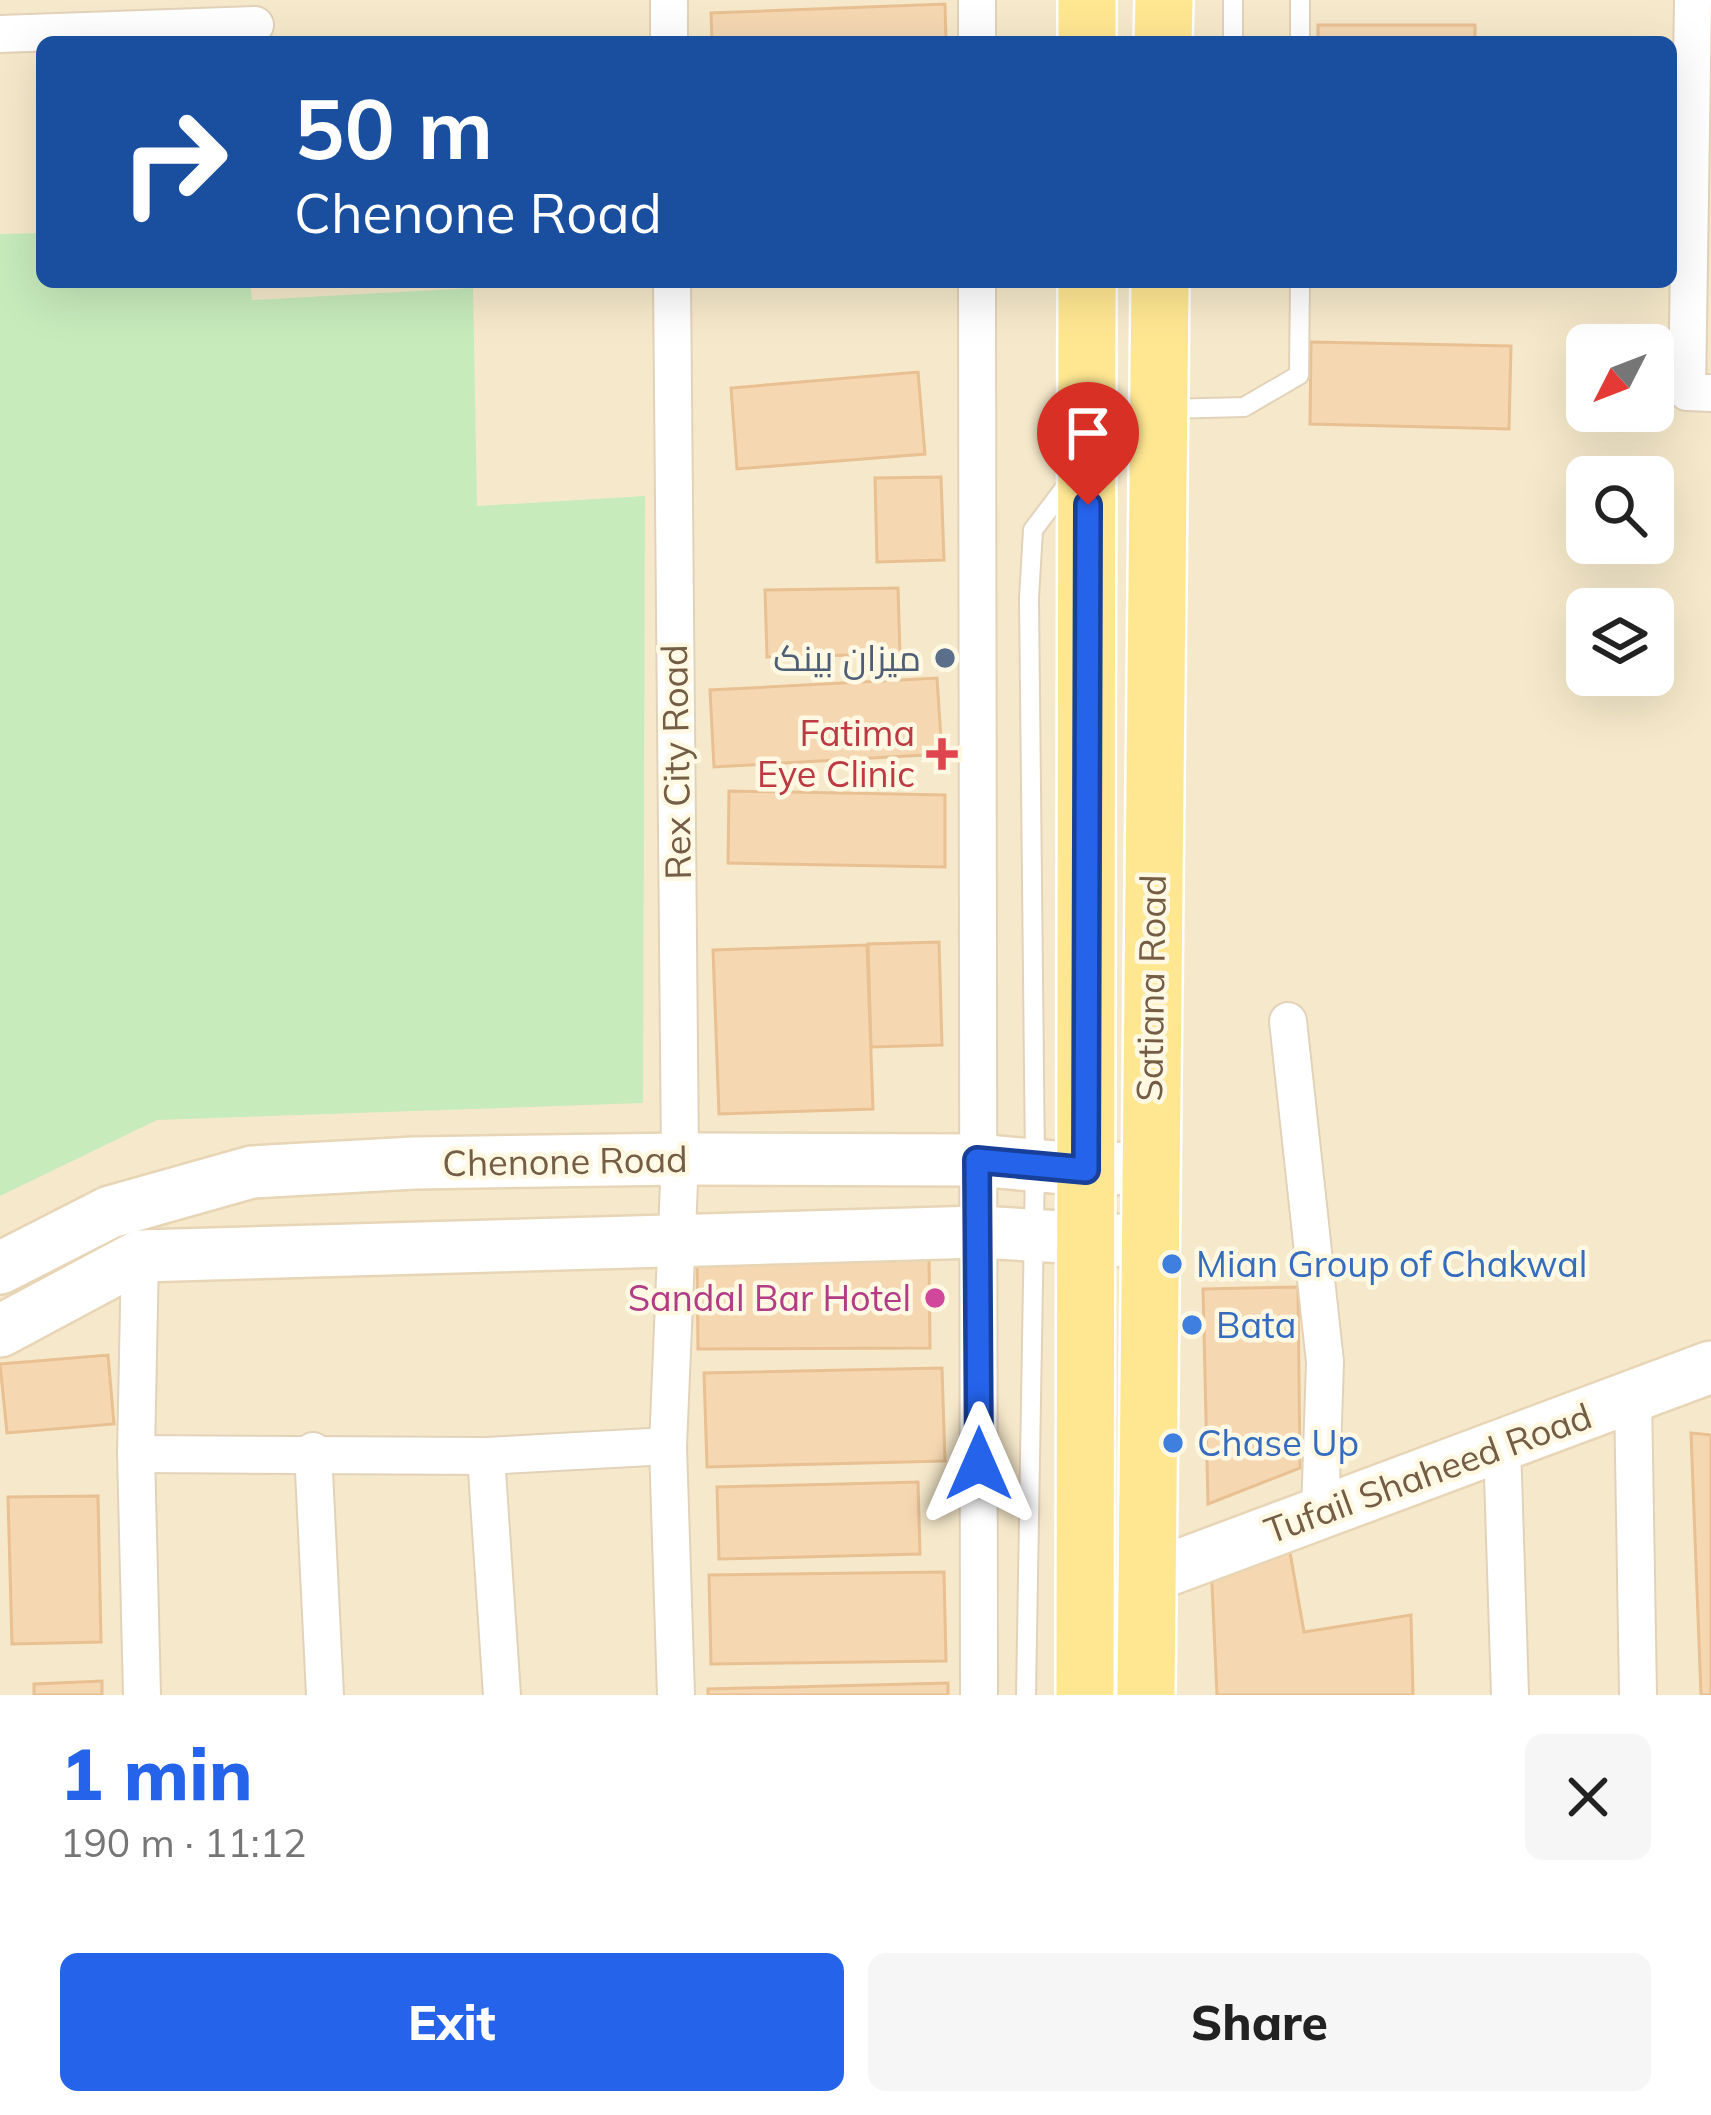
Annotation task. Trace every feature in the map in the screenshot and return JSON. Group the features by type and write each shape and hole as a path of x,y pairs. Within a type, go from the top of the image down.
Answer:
{"main road":[{"path":"1087,0 1087,36"},
{"path":"1163,36 1164,0"},
{"name":"Satiana Road","path":"1084,1695 1058,1237 1088,458 1087,288"},
{"name":"Satiana Road","path":"1146,1695 1158,410 1169,293"}],"street":[{"path":"669,0 669,36"},
{"path":"977,0 977,36"},
{"path":"1693,0 1701,118 1687,392 1711,393"},
{"path":"0,34 256,22"},
{"name":"Rex City Road","path":"672,288 680,1160 668,1446 676,1695"},
{"path":"977,288 979,1695"},
{"path":"1288,1021 1324,1362 1320,1513"},
{"name":"Chenone Road","path":"0,1268 110,1212 252,1172 415,1163 680,1160 977,1160 1149,1167"},
{"path":"0,1331 140,1256 979,1232 1148,1242"},
{"path":"140,1256 136,1454 142,1695"},
{"name":"Tufail Shaheed Road","path":"1146,1579 1711,1367"},
{"path":"1633,1396 1638,1695"},
{"path":"1502,1445 1510,1695"},
{"path":"136,1454 313,1451 486,1456 668,1446"},
{"path":"313,1451 325,1695"},
{"path":"486,1456 502,1695"}],"lane":[{"path":"1233,0 1233,36"},
{"path":"1300,0 1300,36"},
{"path":"1158,410 1244,407 1299,375 1300,288"},
{"path":"1026,1695 1058,1237"}],"shaded area":[{"path":"0,0 1711,0 1711,1695 0,1695"}],"green space":[{"path":"36,233 36,288 251,288 252,300 473,288 477,506 645,496 643,1103 157,1120 0,1196 0,234"}],"building":[{"path":"945,4 946,36 712,36 711,13"},
{"path":"1318,25 1475,25 1475,36 1318,36"},
{"path":"1311,342 1511,346 1509,429 1310,424"},
{"path":"918,372 925,454 737,469 731,388"},
{"path":"941,477 944,560 877,562 875,478"},
{"path":"898,588 900,654 767,657 765,590"},
{"path":"937,678 942,754 714,767 710,690"},
{"path":"729,791 945,795 945,867 728,863"},
{"path":"939,942 942,1045 871,1047 868,944"},
{"path":"867,945 873,1109 719,1114 713,950"},
{"path":"929,1252 930,1348 698,1349 697,1253"},
{"path":"1298,1287 1300,1468 1208,1504 1203,1289"},
{"path":"108,1355 114,1424 7,1433 0,1364"},
{"path":"942,1368 945,1461 707,1467 704,1373"},
{"path":"1691,1433 1711,1435 1711,1695 1701,1695"},
{"path":"918,1482 920,1554 719,1559 717,1487"},
{"path":"98,1496 101,1642 12,1644 8,1497"},
{"path":"1288,1541 1304,1632 1411,1615 1413,1695 1217,1695 1211,1563"},
{"path":"944,1572 946,1661 711,1664 709,1575"},
{"path":"102,1681 102,1695 34,1695 34,1684"},
{"path":"948,1683 948,1695 708,1695 708,1689"}],"place":[{"name":"میزان بینک","path":"945,658"},
{"name":"Fatima Eye Clinic","path":"942,754"},
{"name":"Mian Group of Chakwal","path":"1172,1264"},
{"name":"Sandal Bar Hotel","path":"935,1298"},
{"name":"Bata","path":"1192,1325"},
{"name":"Chase Up","path":"1173,1443"}],"route":[{"path":"979,1464 977,1160 1086,1170 1088,505"}]}
